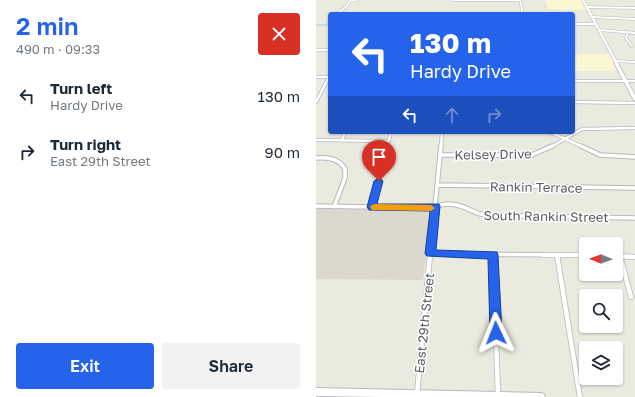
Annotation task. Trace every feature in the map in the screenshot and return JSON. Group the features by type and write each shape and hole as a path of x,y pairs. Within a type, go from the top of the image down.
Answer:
{"main road":[{"path":"316,392 350,395 417,394 436,396 541,397"}],"street":[{"path":"340,12 346,8 350,1 357,0"},
{"path":"454,0 520,0 523,12"},
{"path":"583,0 635,99"},
{"path":"587,6 635,8"},
{"path":"592,17 635,20"},
{"path":"575,24 596,24"},
{"path":"599,30 635,32"},
{"path":"628,32 626,38 632,46"},
{"path":"316,50 328,50"},
{"path":"616,62 635,62"},
{"path":"316,77 328,77"},
{"path":"316,102 328,79"},
{"path":"575,81 635,81"},
{"path":"575,102 635,103"},
{"name":"Kelsey Drive","path":"575,133 588,128 635,128"},
{"path":"342,140 345,134"},
{"path":"372,207 390,134"},
{"name":"East 29th Street","path":"417,394 442,134"},
{"path":"554,134 600,155 635,157"},
{"name":"Kelsey Drive","path":"440,155 532,155 544,151 573,134"},
{"path":"316,140 388,141"},
{"path":"316,158 329,157 343,164 346,169 334,207"},
{"name":"Rankin Terrace","path":"437,185 635,188"},
{"name":"South Rankin Street","path":"316,206 429,208 444,204 454,204 462,206 476,214 488,215 635,218"},
{"path":"430,254 579,255"},
{"path":"557,254 580,397"},
{"path":"493,255 498,396"},
{"path":"623,256 635,256"},
{"path":"623,272 631,298"}],"shaded area":[{"path":"545,0 583,0 588,10 548,9"},
{"path":"575,54 611,54 621,71 575,71"},
{"path":"316,209 432,210 423,280 316,279"}],"waterway":[{"path":"316,25 328,25"}],"slow traffic":[{"path":"375,207 431,208"}],"route":[{"path":"379,181 372,207 429,208 435,206 430,254 493,255 496,333"}]}
